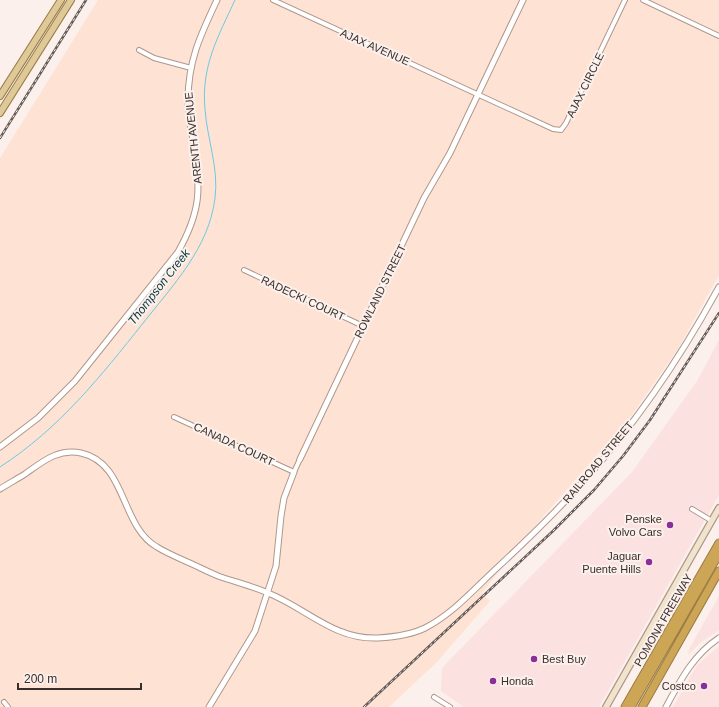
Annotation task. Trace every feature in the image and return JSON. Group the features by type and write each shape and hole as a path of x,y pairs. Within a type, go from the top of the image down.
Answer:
{"highway":[{"name":"POMONA FREEWAY","path":"626,707 719,543"},
{"path":"631,707 719,554"},
{"path":"635,707 719,560"},
{"path":"642,707 719,571"}],"main road":[{"path":"0,96 61,0"},
{"path":"0,113 71,0"},
{"path":"28,68 38,44 37,37"},
{"path":"606,707 719,508"}],"street":[{"name":"ARENTH AVENUE","path":"0,447 38,418 75,381 178,252 187,236 198,201 199,185 198,168 188,103 190,68 197,44 217,0"},
{"name":"AJAX AVENUE","path":"273,0 478,94"},
{"name":"ROWLAND STREET","path":"268,593 276,566 284,498 294,472 424,198 450,153 523,0"},
{"name":"AJAX CIRCLE","path":"478,94 553,129 561,130 566,123 625,0"},
{"path":"643,0 719,36"},
{"path":"139,50 154,58 190,68"},
{"name":"RADECKI COURT","path":"244,270 363,326"},
{"name":"RAILROAD STREET","path":"0,489 56,454 70,451 82,453 95,458 105,465 113,477 137,527 144,537 155,547 215,575 268,593 286,601 322,624 341,632 375,638 400,636 424,629 449,614 539,528 582,483 641,410 668,372 702,318 719,287"},
{"name":"CANADA COURT","path":"174,417 294,472"},
{"path":"692,509 712,521"},
{"path":"209,707 255,631 268,593"},
{"path":"666,707 690,665 704,649 719,638"},
{"path":"434,697 450,707"},
{"path":"4,702 8,707"}],"shaded area":[{"path":"98,0 719,0 719,275 678,349 632,415 529,533 482,593 490,601 437,662 389,707 0,707 0,158"},
{"path":"719,340 719,495 599,707 464,707 441,691 442,668 632,472 697,381"},
{"path":"719,596 719,630 700,643 688,655 689,649"},
{"name":"Costco","path":"719,646 719,707 673,707 697,665"}],"waterway":[{"name":"Thompson Creek","path":"0,467 42,436 95,382 178,280 198,249 211,216 216,187 205,109 204,93 208,65 217,39 235,0"}],"railway":[{"path":"0,138 86,0"},
{"path":"364,707 553,531 594,490 623,456 650,420 719,313"}],"place":[{"name":"Penske Volvo Cars","path":"670,525"},
{"name":"Jaguar Puente Hills","path":"649,562"},
{"name":"Best Buy","path":"534,659"},
{"name":"Honda","path":"493,681"},
{"name":"Costco","path":"704,686"}]}
